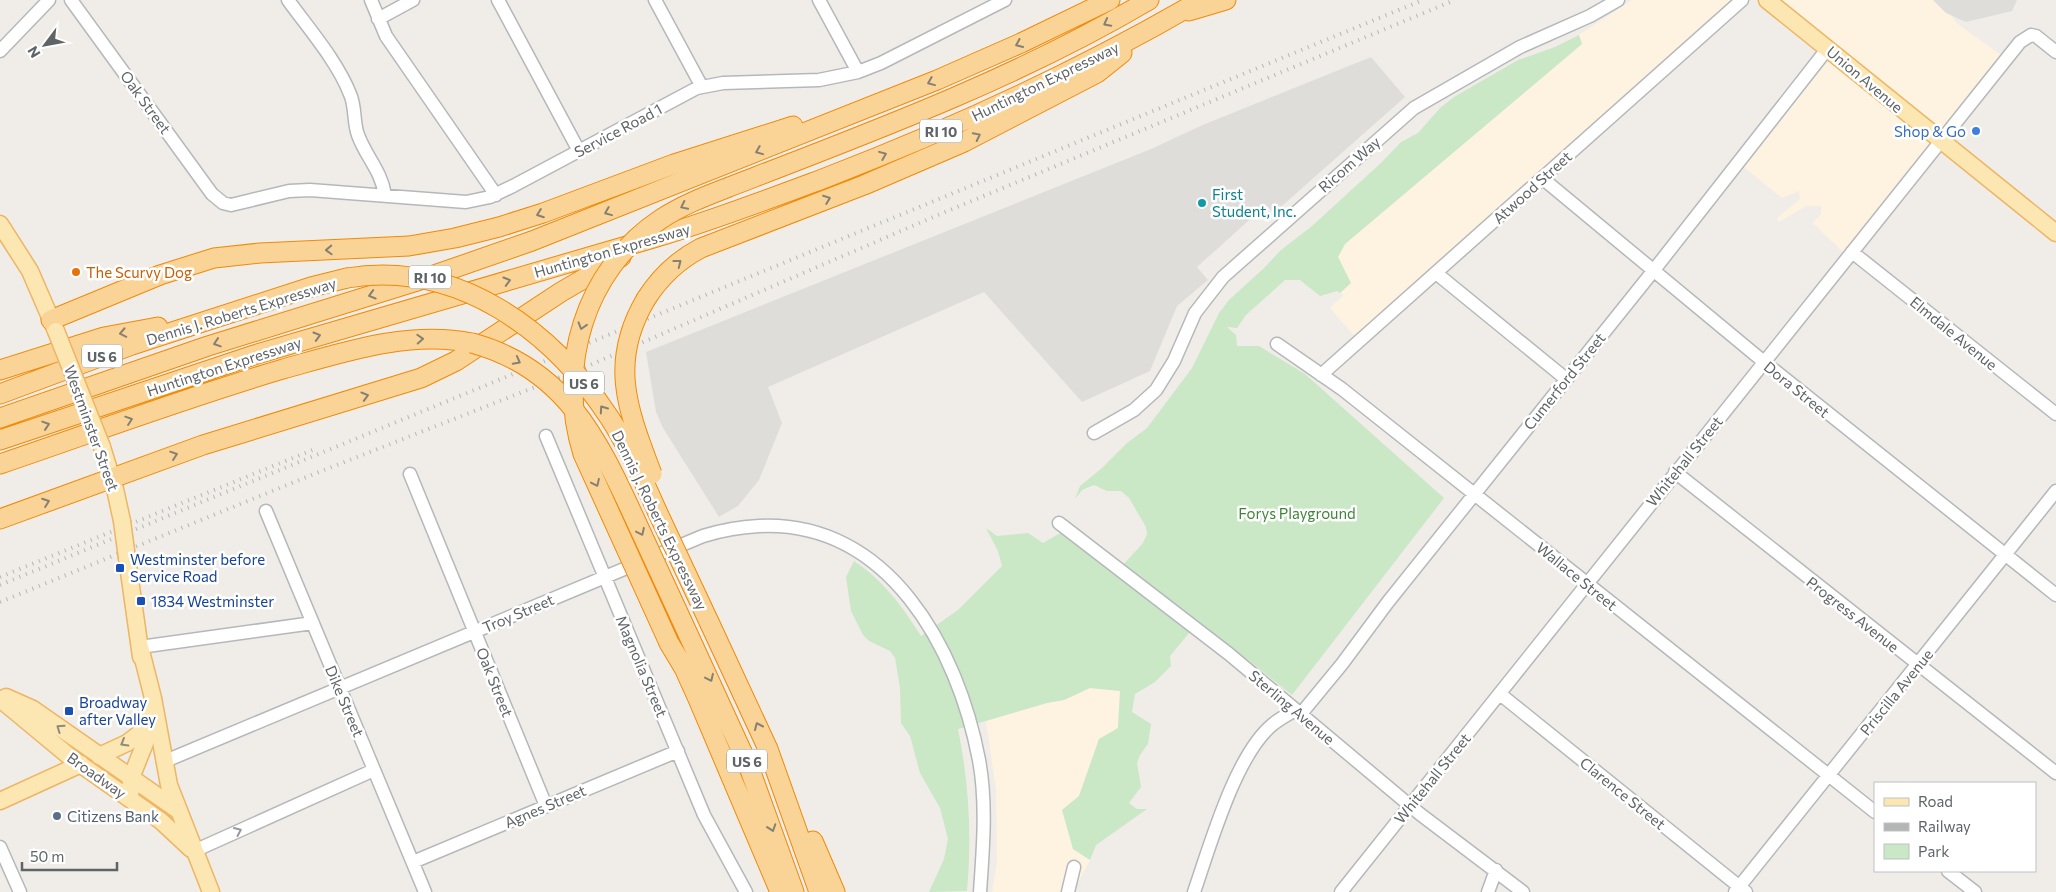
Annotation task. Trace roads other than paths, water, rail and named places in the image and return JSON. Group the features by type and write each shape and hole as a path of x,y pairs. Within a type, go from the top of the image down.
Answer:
{"highway":[{"path":"1042,33 1089,0"},
{"name":"Huntington Expressway","path":"0,418 208,346 407,285 489,257 952,74 1110,0"},
{"path":"780,892 691,683 670,643 583,454 576,430 572,383 574,358 581,326 593,296 623,253 644,231 670,213 729,187 871,132 966,92 1079,38 1149,0"},
{"name":"Huntington Expressway","path":"0,440 247,357 658,238 732,213 940,131 1046,83 1201,0"},
{"path":"1171,17 1226,0"},
{"path":"710,624 634,425 626,397 624,369 628,342 634,323 646,298 668,271 681,260 701,248 864,185 964,142 1098,73 1150,28"},
{"path":"54,326 160,275 214,258 254,253 409,246 492,229 543,213 667,166 746,140 797,125 853,114"},
{"path":"0,519 202,445 394,387 432,373 469,353 561,292 658,238"},
{"name":"Dennis J. Roberts Expressway","path":"0,394 132,345 310,286 347,278 368,275 427,279 461,289 482,298 513,316 557,352 595,397 626,446 753,713 777,771 819,892"},
{"path":"0,370 128,331 206,321"},
{"name":"Dennis J. Roberts Expressway","path":"0,464 213,391 346,353 414,339 449,339 472,343 504,354 533,370 560,393 583,420 611,469 746,759 794,892"},
{"path":"777,771 811,837 835,892"}],"main road":[{"name":"Union Avenue","path":"1767,0 2056,233"},
{"name":"Westminster Street","path":"0,224 30,271 54,326 102,447 112,478 122,521 148,705 145,742 131,778 130,798"},
{"name":"Westminster Street","path":"140,647 153,698 163,762 169,785 211,892"},
{"name":"Broadway","path":"0,694 33,709 179,811"},
{"name":"Broadway","path":"0,699 81,764 162,821 194,852"},
{"path":"100,756 147,728"},
{"path":"0,801 81,764"}],"street":[{"path":"0,51 49,0"},
{"name":"Oak Street","path":"71,0 212,194 223,203"},
{"path":"288,0 335,67 348,90 355,108 358,135 377,168 385,195"},
{"path":"371,0 386,36 496,195"},
{"path":"378,19 413,0"},
{"path":"498,0 579,151"},
{"path":"655,0 702,86"},
{"path":"819,0 858,72"},
{"name":"Service Road 1","path":"223,203 235,204 299,190 461,202 478,200 496,195 683,94 702,86 723,83 819,80 858,72 881,63 986,4 1005,0"},
{"name":"Ricom Way","path":"1094,433 1134,410 1156,390 1174,362 1195,313 1207,295 1227,273 1414,108 1520,47 1583,20 1618,0"},
{"name":"Atwood Street","path":"1321,375 1742,0"},
{"name":"Whitehall Street","path":"1341,892 2020,42 2031,35 2036,36 2056,52"},
{"name":"Cumerford Street","path":"1194,892 1232,787 1252,749 1271,726 1298,712 1342,664 1388,602 1654,270 1828,48"},
{"name":"Dora Street","path":"1542,178 1764,362 2056,595"},
{"name":"Elmdale Avenue","path":"1852,252 2056,414"},
{"path":"1436,272 1566,379"},
{"name":"Wallace Street","path":"1277,344 1342,389 1874,811"},
{"name":"Magnolia Street","path":"546,436 708,824 746,892"},
{"name":"Progress Avenue","path":"1675,472 2056,773"},
{"name":"Oak Street","path":"410,474 546,806"},
{"name":"Priscilla Avenue","path":"1740,890 2056,491"},
{"name":"Dike Street","path":"266,511 425,892"},
{"name":"Sterling Avenue","path":"1059,523 1229,654 1410,806 1523,892"},
{"name":"Troy Street","path":"163,762 711,533 729,529 762,526 800,528 823,534 851,547 877,565 918,609 946,659 961,694 979,761 984,825 980,892"},
{"path":"140,647 313,623"},
{"name":"Clarence Street","path":"1500,694 1740,890"},
{"name":"Agnes Street","path":"413,862 678,751"},
{"path":"81,764 100,756"},
{"path":"194,852 374,770"},
{"path":"0,847 20,892"},
{"path":"1068,892 1074,867"},
{"path":"1488,892 1496,870"},
{"path":"1949,872 1975,892"}],"railway":[{"path":"0,585 1423,0"},
{"path":"0,602 314,474 576,371 938,215 1455,0"},
{"path":"0,577 315,449"}],"place":[{"name":"Shop & Go","path":"1976,131"},
{"name":"First Student, Inc.","path":"1202,203"},
{"name":"The Scurvy Dog","path":"76,272"},
{"name":"Westminster before Service Road","path":"120,568"},
{"name":"1834 Westminster","path":"141,601"},
{"name":"Broadway after Valley","path":"69,711"},
{"name":"Citizens Bank","path":"57,816"}],"park label":[{"name":"Forys Playground","path":"1297,513"}]}
